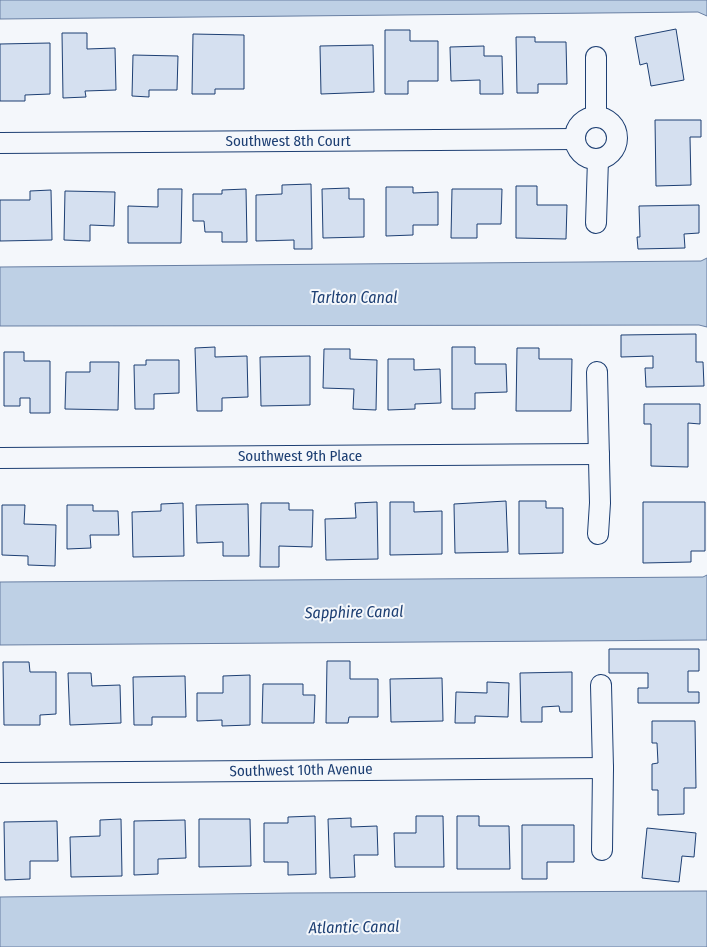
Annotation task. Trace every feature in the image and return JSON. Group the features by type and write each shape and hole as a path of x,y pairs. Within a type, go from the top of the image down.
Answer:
{"street":[{"path":"596,57 596,117"},
{"path":"596,117 603,118 609,122 617,134 615,148 605,157 591,159 580,152 575,139 579,126 596,117"},
{"name":"Southwest 8th Court","path":"0,143 575,139"},
{"path":"596,223 598,159"},
{"path":"597,372 598,534"},
{"name":"Southwest 9th Place","path":"0,458 599,454"},
{"path":"601,685 602,850"},
{"name":"Southwest 10th Avenue","path":"0,773 603,768"}],"water":[{"path":"0,0 707,0 707,16 698,12 0,19"},
{"name":"Tarlton Canal","path":"707,258 707,327 699,325 0,326 0,267 701,261"},
{"name":"Sapphire Canal","path":"707,575 707,640 0,645 0,582 703,577"},
{"name":"Atlantic Canal","path":"707,891 707,947 0,947 0,897 291,893"}],"building":[{"path":"676,29 684,80 651,86 647,63 640,65 635,37"},
{"path":"385,30 410,30 410,41 438,41 438,81 408,81 408,94 385,94"},
{"path":"62,33 87,33 87,49 115,48 116,90 85,91 86,97 63,98"},
{"path":"193,34 244,35 244,89 215,89 215,94 192,94"},
{"path":"516,37 535,37 535,42 566,42 567,84 538,84 538,93 517,93"},
{"path":"50,43 50,94 25,95 25,101 0,101 0,44"},
{"path":"373,45 374,92 321,94 320,46"},
{"path":"484,46 484,56 502,56 503,94 480,94 480,80 451,81 450,47"},
{"path":"133,55 178,56 177,90 149,90 149,97 132,96"},
{"path":"655,120 701,120 701,137 690,137 691,185 656,186"},
{"path":"311,184 312,249 294,249 294,240 256,241 256,195 282,194 282,185"},
{"path":"516,186 537,186 537,205 567,205 566,239 516,238"},
{"path":"386,187 413,187 413,193 438,192 438,225 413,225 413,235 386,236"},
{"path":"349,188 349,199 364,199 364,237 323,238 322,189"},
{"path":"158,189 182,189 181,243 128,243 128,206 158,207"},
{"path":"246,189 247,242 222,242 222,232 205,232 204,221 193,221 193,194 222,194 222,190"},
{"path":"452,189 502,189 501,224 477,224 477,238 451,238"},
{"path":"51,190 52,240 0,241 0,200 30,200 30,191"},
{"path":"65,191 115,192 114,226 90,225 90,241 64,240"},
{"path":"699,205 699,233 684,234 685,248 638,249 637,237 640,237 639,206"},
{"path":"696,334 696,362 703,362 704,386 646,387 645,368 653,368 653,356 621,357 621,335"},
{"path":"215,347 215,357 247,356 248,397 222,398 222,411 197,411 195,348"},
{"path":"452,347 475,347 475,364 506,364 507,392 475,393 475,409 452,409"},
{"path":"517,348 539,348 539,359 572,359 571,411 516,411"},
{"path":"324,349 350,349 350,359 377,360 376,410 353,409 354,389 323,388"},
{"path":"4,352 24,352 24,361 50,361 50,413 30,413 30,398 20,398 20,406 4,406"},
{"path":"310,356 310,405 261,406 260,357"},
{"path":"388,359 414,359 414,370 440,369 441,403 415,404 415,409 388,410"},
{"path":"146,360 179,360 179,393 154,394 154,409 135,409 134,365 146,365"},
{"path":"90,362 119,362 118,410 65,409 66,372 90,372"},
{"path":"644,404 700,404 700,424 688,423 688,467 651,466 651,424 644,424"},
{"path":"506,501 508,552 455,553 454,504"},
{"path":"519,501 546,501 546,508 563,508 563,553 519,554"},
{"path":"377,502 378,559 326,560 325,519 356,518 355,503"},
{"path":"390,502 414,502 414,512 442,511 442,554 390,555"},
{"path":"643,502 705,502 705,551 691,551 691,562 643,563"},
{"path":"183,503 184,556 133,557 132,512 161,511 161,504"},
{"path":"261,503 289,503 289,510 313,510 312,547 279,546 279,567 260,567"},
{"path":"248,504 249,556 223,556 223,542 197,543 196,505"},
{"path":"2,505 25,505 24,524 56,525 55,566 28,565 28,556 2,555"},
{"path":"67,505 93,505 93,511 118,511 119,535 90,535 91,548 67,549"},
{"path":"609,649 699,649 699,671 688,671 688,692 699,692 699,703 638,703 638,688 648,688 648,673 609,673"},
{"path":"327,661 350,661 350,679 378,679 378,717 349,717 348,723 326,723"},
{"path":"3,662 29,662 30,672 56,672 56,714 40,715 40,725 4,725"},
{"path":"572,672 572,712 560,712 559,706 542,707 542,722 521,722 520,673"},
{"path":"68,673 91,673 92,686 120,685 121,723 70,725"},
{"path":"250,675 250,725 222,726 222,720 197,721 197,693 223,693 223,676"},
{"path":"185,676 186,717 152,717 152,725 134,725 133,677"},
{"path":"442,678 443,721 391,722 390,679"},
{"path":"487,682 509,683 508,717 475,716 475,723 455,723 456,692 487,693"},
{"path":"263,684 303,684 303,695 315,695 314,723 262,723"},
{"path":"652,721 695,721 696,788 684,788 684,814 658,815 658,790 652,790 652,764 658,763 657,743 652,743"},
{"path":"315,816 316,874 288,875 288,862 264,862 264,823 288,823 288,817"},
{"path":"416,816 443,816 444,867 395,867 394,833 416,833"},
{"path":"457,816 479,816 479,826 509,826 510,869 457,869"},
{"path":"351,818 351,827 377,826 378,855 354,855 355,877 330,878 328,819"},
{"path":"121,819 122,876 71,877 70,837 100,836 100,820"},
{"path":"199,819 250,819 251,866 199,867"},
{"path":"185,820 186,858 158,859 158,874 134,875 134,821"},
{"path":"57,821 58,861 30,861 30,879 5,880 4,822"},
{"path":"522,825 574,825 574,862 547,862 547,879 522,879"},
{"path":"647,828 696,833 694,857 682,856 679,882 642,878"}]}
